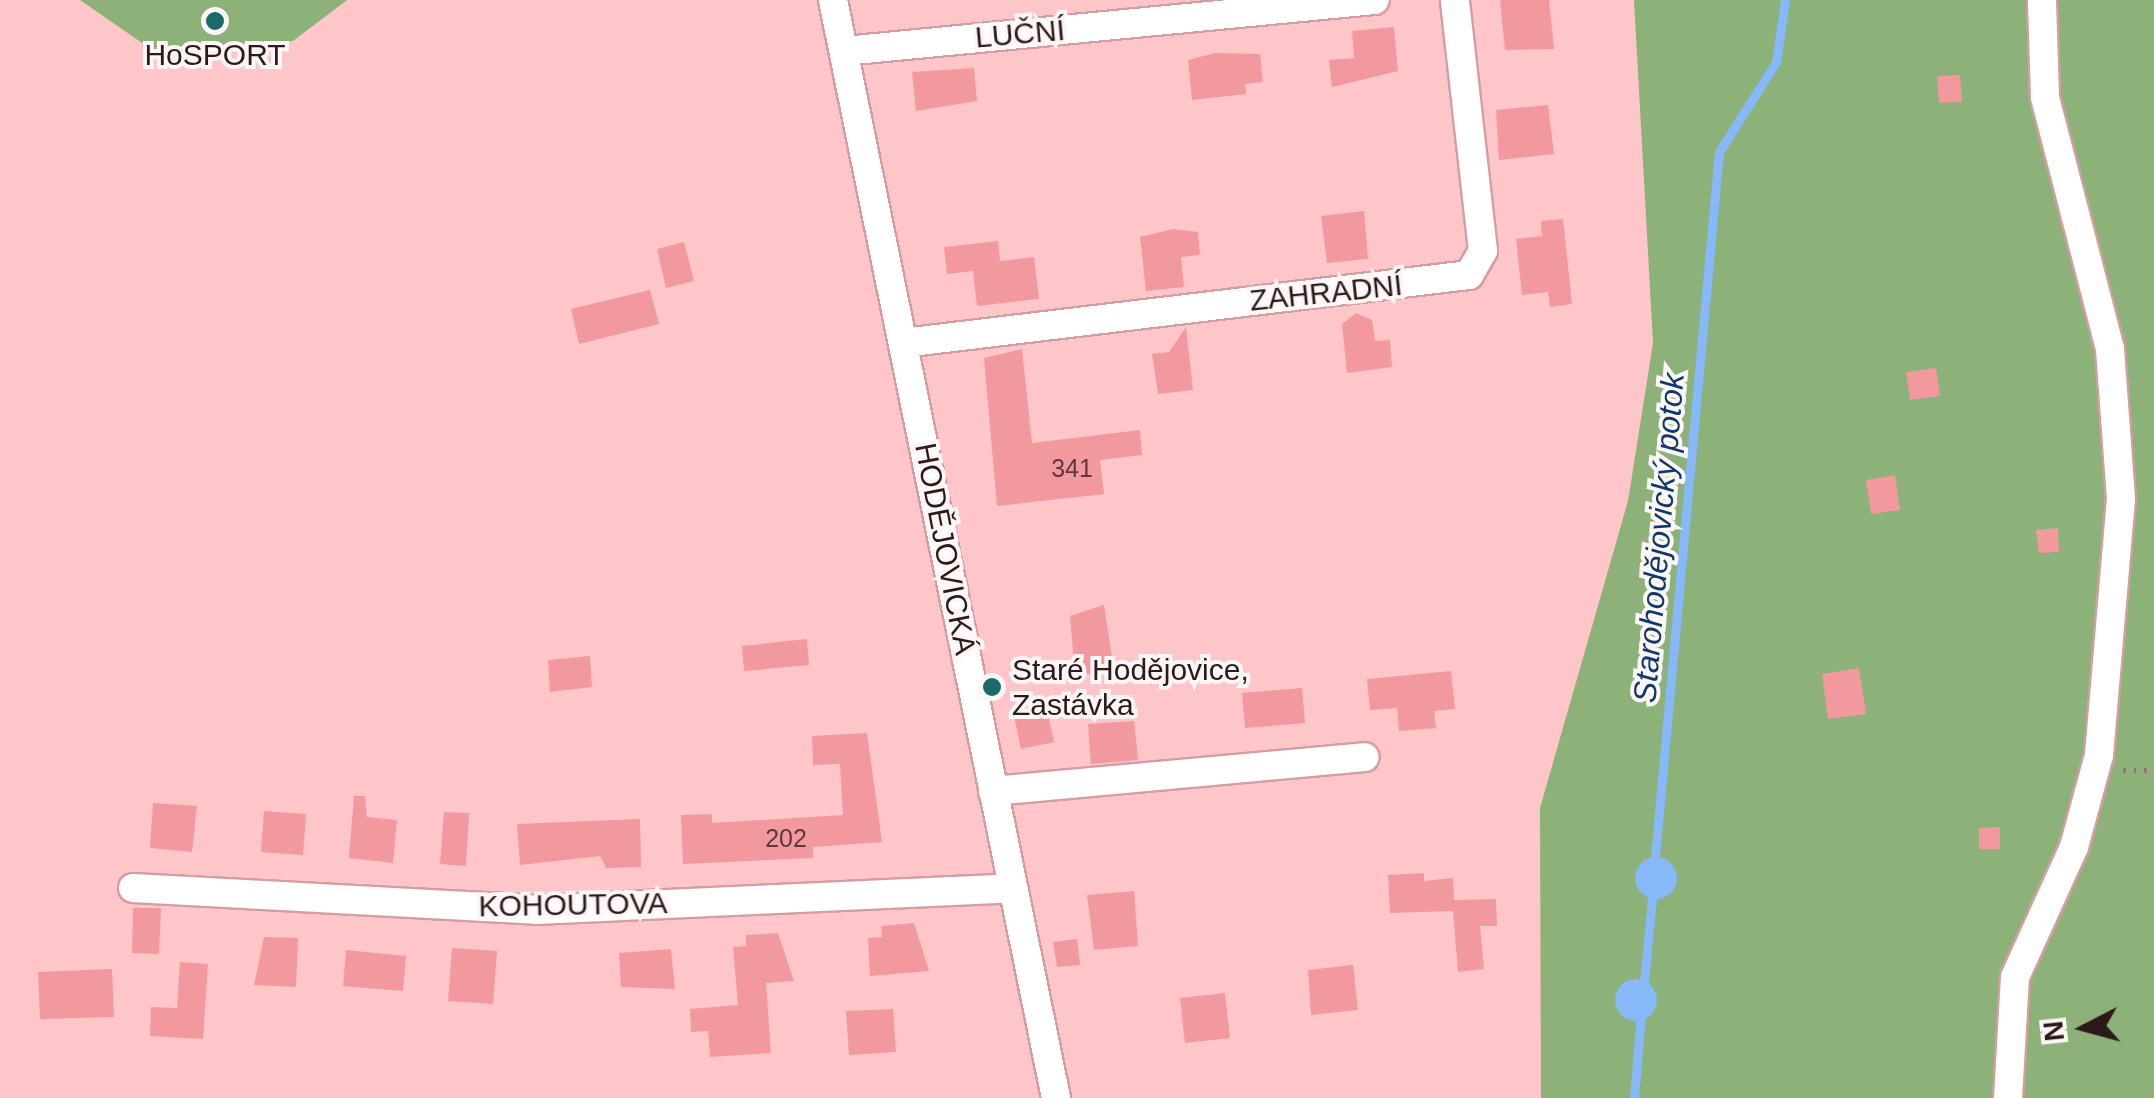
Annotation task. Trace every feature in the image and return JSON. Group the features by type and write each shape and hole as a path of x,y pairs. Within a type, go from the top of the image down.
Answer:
{"street":[{"name":"HODĚJOVICKÁ","path":"833,0 1056,1098"},
{"name":"LUČNÍ","path":"844,51 1375,0"},
{"name":"ZAHRADNÍ","path":"903,343 1469,275 1483,251 1455,0"},
{"path":"2008,1098 2015,977 2074,847 2100,755 2120,499 2110,348 2045,97 2042,0"},
{"path":"994,791 1364,757"},
{"name":"KOHOUTOVA","path":"133,888 536,910 1013,888"}],"green space":[{"name":"HoSPORT","path":"80,0 347,0 293,41 158,54"},
{"path":"1634,0 2154,0 2154,1098 1541,1098 1540,808 1628,501 1653,343"}],"water":[{"path":"1656,857 1671,863 1677,878 1671,893 1656,899 1641,893 1635,878 1641,863"},
{"path":"1636,979 1651,985 1657,1000 1651,1015 1636,1021 1621,1015 1615,1000 1621,985"}],"building":[{"path":"1500,0 1549,0 1554,49 1505,50"},
{"path":"1394,27 1398,71 1332,87 1329,60 1354,58 1352,31"},
{"path":"1215,53 1260,54 1263,82 1245,84 1246,94 1192,100 1188,60"},
{"path":"974,68 977,101 916,111 912,72"},
{"path":"1960,75 1962,102 1939,103 1937,76"},
{"path":"1548,105 1554,154 1499,160 1496,110"},
{"path":"1364,211 1368,259 1327,263 1321,216"},
{"path":"1563,219 1572,304 1550,307 1548,292 1522,295 1516,239 1542,236 1541,221"},
{"path":"1173,229 1198,232 1200,255 1181,257 1184,287 1146,291 1140,237"},
{"path":"998,241 1000,261 1034,257 1039,299 977,306 973,271 947,274 944,247"},
{"path":"684,242 694,281 666,288 657,249"},
{"path":"650,290 659,324 579,344 571,309"},
{"path":"1356,313 1372,320 1375,341 1390,340 1392,367 1347,373 1342,324"},
{"path":"1186,327 1193,390 1158,394 1152,354 1169,352"},
{"path":"1022,349 1032,443 1140,430 1142,455 1100,460 1104,494 997,506 984,358"},
{"path":"1936,368 1940,396 1910,400 1906,372"},
{"path":"1895,475 1900,510 1871,514 1866,480"},
{"path":"2058,528 2059,552 2039,553 2036,530"},
{"path":"1104,605 1114,672 1075,675 1070,616"},
{"path":"807,639 809,665 744,671 742,646"},
{"path":"590,656 592,687 550,692 548,660"},
{"path":"1859,668 1866,714 1828,719 1822,674"},
{"path":"1451,671 1455,709 1434,711 1436,728 1399,731 1397,708 1370,710 1367,679"},
{"path":"1302,688 1305,723 1245,728 1242,693"},
{"path":"1047,710 1054,742 1021,749 1014,716"},
{"path":"1134,721 1138,760 1091,764 1088,724"},
{"path":"867,733 882,842 813,847 813,858 683,864 681,815 712,814 712,823 843,815 840,764 813,765 812,736"},
{"path":"354,796 365,796 367,817 397,820 393,863 349,858"},
{"path":"153,803 197,806 192,852 150,848"},
{"path":"264,811 306,814 303,855 261,852"},
{"path":"444,812 469,813 466,866 440,864"},
{"path":"640,819 641,867 606,868 600,856 520,865 517,824"},
{"path":"2000,827 2000,849 1979,849 1979,828"},
{"path":"1424,873 1424,881 1453,878 1454,900 1496,899 1497,926 1480,926 1484,969 1458,972 1453,911 1390,913 1388,875"},
{"path":"1134,891 1138,946 1094,950 1087,895"},
{"path":"133,908 161,908 159,954 132,953"},
{"path":"914,923 929,971 870,976 868,938 882,937 881,926"},
{"path":"778,933 794,981 766,983 771,1053 710,1057 708,1031 691,1032 690,1009 738,1005 733,947 746,946 746,935"},
{"path":"264,937 298,938 296,987 254,985"},
{"path":"1077,939 1080,965 1057,967 1053,942"},
{"path":"452,948 497,951 493,1004 448,1001"},
{"path":"671,949 675,989 621,987 619,953"},
{"path":"346,950 406,956 403,991 343,986"},
{"path":"180,962 208,964 203,1039 150,1036 151,1007 177,1008"},
{"path":"1353,965 1358,1010 1311,1015 1308,970"},
{"path":"112,969 114,1017 40,1019 38,972"},
{"path":"1225,993 1230,1038 1185,1043 1180,998"},
{"path":"893,1009 896,1052 849,1055 846,1011"}],"waterway":[{"name":"Starohodějovický potok","path":"1654,867 1719,152 1776,62 1785,0"},
{"name":"Starohodějovický potok","path":"1643,992 1653,888"},
{"name":"Starohodějovický potok","path":"1634,1098 1641,1012"}],"place":[{"name":"HoSPORT","path":"215,21"},
{"name":"Staré Hodějovice, Zastávka","path":"992,687"}]}
